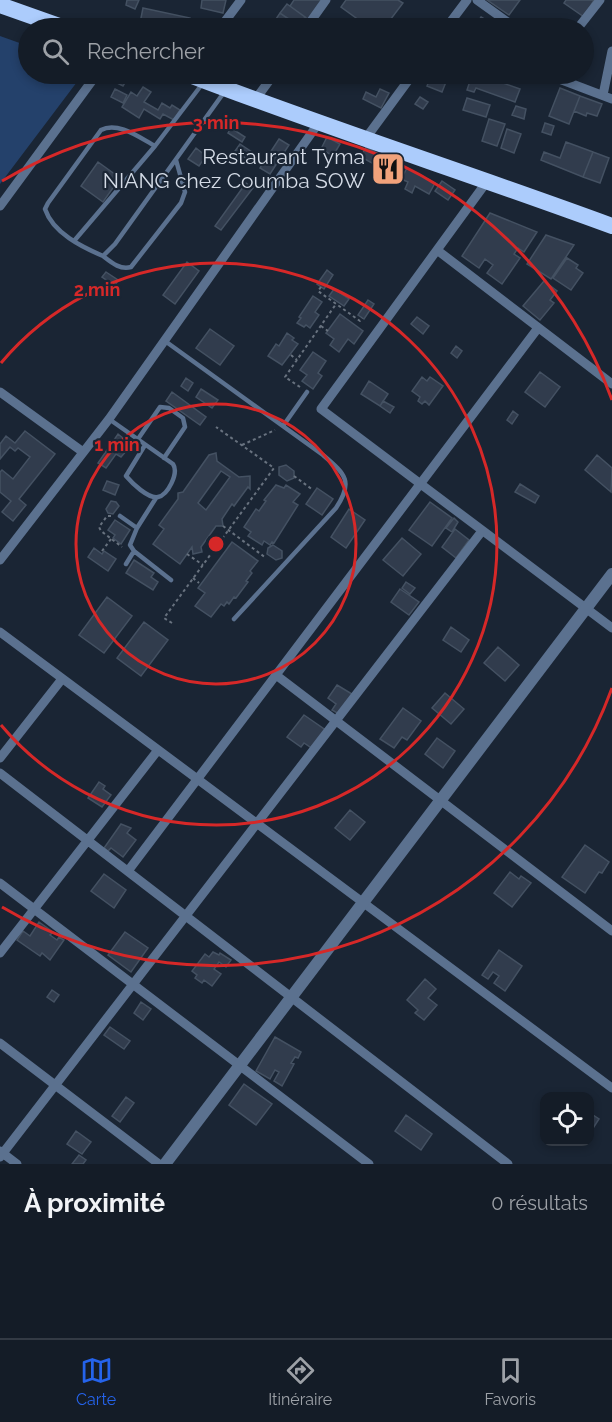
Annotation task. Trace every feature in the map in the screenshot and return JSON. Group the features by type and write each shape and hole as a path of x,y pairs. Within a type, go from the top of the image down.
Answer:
{"highway":[{"path":"0,5 37,18"},
{"path":"214,84 612,226"}],"street":[{"path":"228,18 241,0"},
{"path":"313,18 326,0"},
{"path":"453,18 466,0"},
{"path":"477,0 502,18"},
{"path":"586,18 600,0"},
{"path":"573,84 607,97 612,51"},
{"path":"0,206 90,84"},
{"path":"255,100 267,84"},
{"path":"366,138 406,84"},
{"path":"0,560 4,547 109,419 320,122"},
{"path":"488,180 321,409 612,628"},
{"path":"437,250 612,384"},
{"path":"128,871 538,328"},
{"path":"0,392 83,452"},
{"path":"17,1164 1,1153 482,531"},
{"path":"165,1164 612,574"},
{"path":"0,632 612,1088"},
{"path":"276,675 612,931"},
{"path":"0,758 62,679"},
{"path":"0,953 158,750"},
{"path":"0,773 508,1164"},
{"path":"0,883 369,1164"},
{"path":"0,1043 159,1164"}],"lane":[{"path":"74,241 155,146 204,84"},
{"path":"103,256 115,244 226,89"},
{"path":"155,146 120,128 107,127 101,130 45,209 48,218 74,241 103,256 115,266 131,267 181,203 185,192 176,159"},
{"path":"165,341 283,426 339,470 346,481 345,495 336,508 234,619"},
{"path":"283,426 307,392"},
{"path":"138,439 160,407 168,408 183,418 186,421 185,427 164,458"},
{"path":"109,419 176,469 176,476 162,495 156,498 130,544 133,553 171,580"},
{"path":"145,445 126,476 131,482 156,498"},
{"path":"120,516 137,528"},
{"path":"126,564 133,553"}],"path":[{"path":"321,287 318,291 360,321 362,318"},
{"path":"307,392 285,377 336,304"},
{"path":"321,326 328,331"},
{"path":"291,355 300,367"},
{"path":"242,445 283,426"},
{"path":"172,623 164,618 274,468 216,427"},
{"path":"294,476 312,490"},
{"path":"120,516 107,516 99,527 111,539 133,553"},
{"path":"223,526 266,558"},
{"path":"102,551 111,539"},
{"path":"217,546 223,549"},
{"path":"187,554 203,565"},
{"path":"193,578 199,583"}],"shaded area":[{"path":"0,36 18,42 18,84 75,84 0,184"}],"building":[{"path":"127,0 139,0 135,9 126,5"},
{"path":"202,0 226,0 223,13 201,8"},
{"path":"294,0 323,0 310,18 306,18 290,6"},
{"path":"346,0 398,0 403,3 392,18 356,18 341,7"},
{"path":"487,0 520,0 509,15"},
{"path":"566,0 594,0 584,17 564,3"},
{"path":"287,4 305,17 287,18 280,13"},
{"path":"143,8 190,18 141,18"},
{"path":"280,13 288,18 277,18"},
{"path":"428,84 445,84 442,92 427,86"},
{"path":"469,84 506,84 520,89 515,102 476,88 474,92 467,90"},
{"path":"143,87 151,92 144,102 158,110 162,103 180,110 174,120 163,114 160,119 144,109 139,118 122,107 131,92 137,96"},
{"path":"560,88 580,96 569,124 549,116"},
{"path":"115,89 127,95 123,103 111,97"},
{"path":"380,89 389,93 381,108 363,99 366,92 376,97"},
{"path":"580,96 602,104 597,116 587,113 586,116 574,111"},
{"path":"420,97 428,102 423,109 415,104"},
{"path":"467,98 490,105 486,117 463,110"},
{"path":"516,106 526,109 524,119 512,115"},
{"path":"489,119 505,124 497,146 482,141"},
{"path":"545,123 554,126 551,135 542,132"},
{"path":"231,128 245,137 242,142 228,133"},
{"path":"507,129 521,134 514,153 501,148"},
{"path":"327,137 340,144 333,156 321,149"},
{"path":"279,139 289,145 270,174 260,168"},
{"path":"566,142 593,152 583,177 541,160 544,152 560,158"},
{"path":"240,144 255,154 250,161 235,151"},
{"path":"366,147 386,158 381,168 361,157"},
{"path":"196,148 206,156 199,166 188,159"},
{"path":"593,152 609,158 600,183 583,177"},
{"path":"389,160 399,166 391,181 381,175"},
{"path":"98,162 120,178 103,202 81,186"},
{"path":"407,168 435,183 429,194 415,186 412,193 405,189 408,182 401,179"},
{"path":"442,181 455,190 448,200 435,191"},
{"path":"246,183 253,188 221,230 215,226"},
{"path":"490,213 537,232 524,252 518,248 514,254 520,258 502,284 487,273 493,265 485,259 479,268 462,256"},
{"path":"546,235 574,245 551,279 527,264"},
{"path":"567,258 578,265 576,268 583,273 571,290 553,278"},
{"path":"187,262 199,271 175,304 163,295"},
{"path":"327,270 333,275 324,289 317,284"},
{"path":"106,272 118,280 115,286 102,277"},
{"path":"544,281 557,291 550,300 554,303 540,320 523,306"},
{"path":"334,289 349,299 344,306 329,296"},
{"path":"313,296 322,302 315,312 319,315 310,328 306,325 304,327 297,323"},
{"path":"368,300 374,304 364,319 358,315"},
{"path":"340,314 363,331 354,344 348,339 339,352 330,345 334,339 326,333"},
{"path":"417,317 429,326 423,334 411,324"},
{"path":"210,329 234,346 220,365 196,348"},
{"path":"287,333 298,344 282,365 268,356 276,344 279,346"},
{"path":"456,346 462,351 457,358 451,353"},
{"path":"313,352 326,361 318,373 322,376 313,389 302,381 307,375 300,370"},
{"path":"540,372 560,387 545,407 525,392"},
{"path":"422,377 427,381 430,377 443,386 429,405 425,401 422,404 418,401 420,397 412,391"},
{"path":"186,378 193,383 188,391 181,386"},
{"path":"369,381 388,394 380,406 361,394"},
{"path":"201,389 218,400 212,408 196,397"},
{"path":"172,392 206,417 200,425 166,401"},
{"path":"383,401 394,407 390,413 380,406"},
{"path":"513,411 518,415 512,424 507,420"},
{"path":"25,431 55,454 19,499 26,505 13,521 2,512 11,501 0,492 0,472 2,470 13,479 30,457 18,448 15,451 10,447 0,459 0,444 6,436 15,443"},
{"path":"118,434 124,439 121,444 128,449 121,457 116,454 106,468 98,463"},
{"path":"216,453 217,461 239,477 250,476 250,489 248,487 234,506 232,504 222,519 223,526 216,526 201,547 202,552 193,554 192,547 180,564 153,544 164,529 159,525 178,499 178,493 183,492 209,455","holes":["221,471 230,477 206,510 198,503"]},
{"path":"597,455 612,468 611,492 585,470"},
{"path":"286,465 294,471 294,478 287,481 279,475 279,467"},
{"path":"107,481 119,485 115,495 103,490"},
{"path":"520,484 539,496 535,503 515,492"},
{"path":"276,485 284,488 286,485 300,494 293,502 298,505 274,543 270,545 264,541 262,545 248,536 251,532 244,527 256,509 259,511 266,501 264,500"},
{"path":"317,488 333,499 322,515 306,504"},
{"path":"111,501 116,502 119,506 113,514 108,513 106,509"},
{"path":"430,502 452,518 432,546 409,530"},
{"path":"349,509 365,520 346,548 331,537"},
{"path":"454,518 458,522 452,532 446,528"},
{"path":"115,520 130,530 121,544 108,530"},
{"path":"455,529 469,540 456,558 442,547"},
{"path":"402,538 421,554 403,576 383,560"},
{"path":"232,542 258,561 250,571 252,573 246,581 248,582 236,598 234,597 229,604 227,602 224,606 221,604 211,617 195,606 205,593 198,588"},
{"path":"273,545 282,551 282,558 276,560 267,554 268,548"},
{"path":"94,548 116,559 108,571 88,557"},
{"path":"134,560 154,573 151,577 158,582 153,590 126,573"},
{"path":"406,582 415,588 410,594 402,588"},
{"path":"400,589 419,602 409,615 391,602"},
{"path":"107,597 132,616 104,653 79,635"},
{"path":"144,622 168,640 141,676 117,658"},
{"path":"451,627 469,640 461,652 443,640"},
{"path":"498,647 519,665 505,681 484,663"},
{"path":"337,685 352,694 339,714 332,710 336,704 328,698"},
{"path":"445,693 464,709 451,724 432,708"},
{"path":"403,708 421,721 407,740 402,737 394,748 380,739"},
{"path":"304,715 327,731 313,749 304,743 301,747 287,737"},
{"path":"437,738 455,751 443,768 425,754"},
{"path":"99,782 105,786 103,789 111,795 102,807 88,798"},
{"path":"350,810 365,822 350,840 335,828"},
{"path":"121,824 131,828 127,833 136,840 123,857 111,848 108,851 104,848"},
{"path":"585,845 609,862 585,893 562,877"},
{"path":"510,872 519,879 521,876 531,883 512,907 494,893"},
{"path":"104,874 126,890 114,908 91,891"},
{"path":"39,922 53,932 50,935 57,940 59,937 64,940 50,960 42,953 40,956 17,940 23,931 30,936"},
{"path":"125,932 148,948 131,972 108,955"},
{"path":"499,950 522,966 505,991 494,983 499,976 493,972 488,979 482,975"},
{"path":"213,952 219,955 220,953 231,960 226,967 219,962 214,969 221,974 212,986 204,980 202,983 195,978 197,975 192,971 205,954 209,957"},
{"path":"425,979 436,989 428,998 437,1005 424,1020 415,1013 418,1010 407,1000"},
{"path":"52,990 59,995 54,1002 47,997"},
{"path":"141,1002 151,1009 143,1020 134,1013"},
{"path":"110,1027 130,1041 124,1049 104,1035"},
{"path":"275,1037 301,1052 298,1058 295,1057 291,1063 294,1064 282,1086 274,1081 279,1072 275,1070 270,1079 256,1071"},
{"path":"244,1084 272,1104 256,1125 229,1105"},
{"path":"126,1097 134,1103 120,1122 112,1116"},
{"path":"406,1115 432,1134 421,1150 395,1131"},
{"path":"594,1116 599,1119 594,1127"},
{"path":"76,1131 91,1142 82,1154 67,1144"},
{"path":"79,1155 86,1160 83,1164 72,1164"}],"place":[{"name":"Restaurant Tyma NIANG chez Coumba SOW","path":"388,169"}]}
